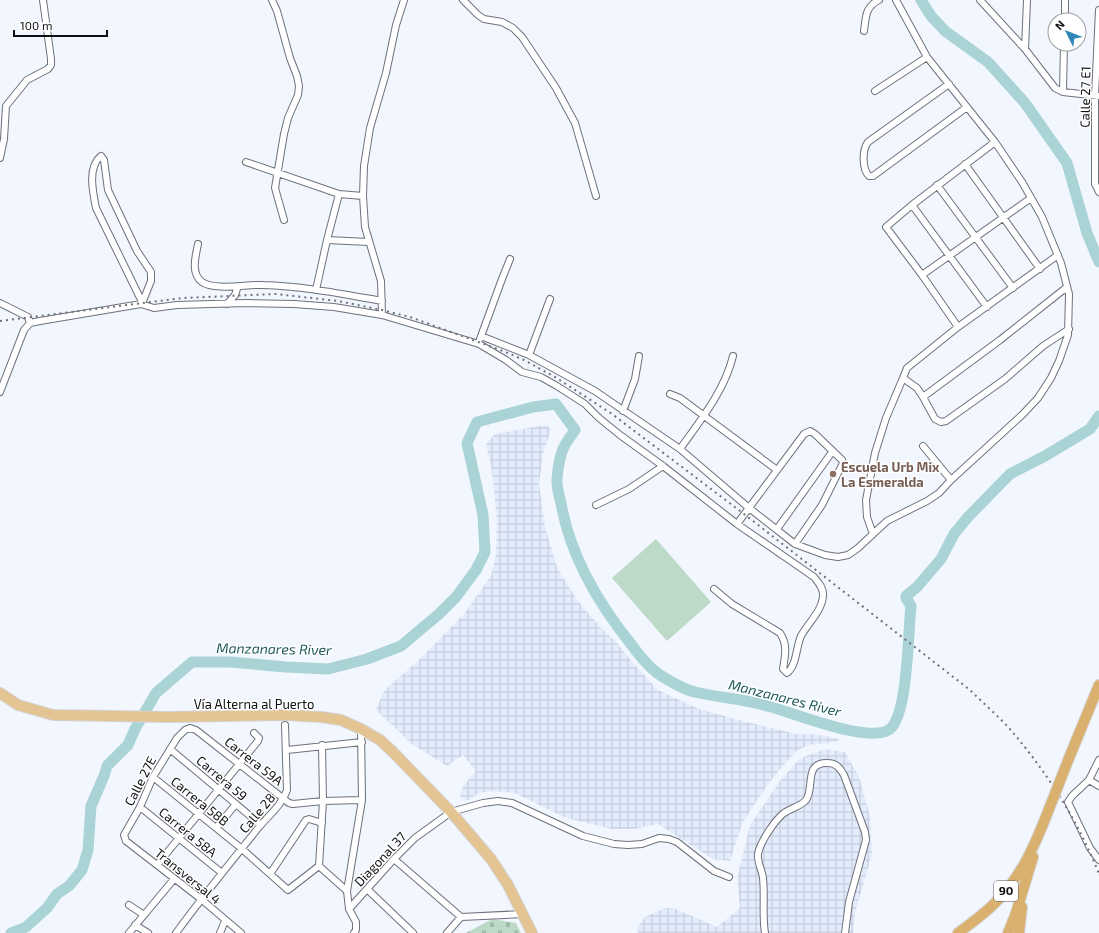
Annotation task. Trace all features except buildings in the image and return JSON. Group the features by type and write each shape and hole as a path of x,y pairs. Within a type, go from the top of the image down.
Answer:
{"highway":[{"name":"90","path":"1008,933 1026,883 1039,835 1099,685"},
{"name":"90","path":"958,933 984,914 1004,894 1019,874 1039,835"},
{"path":"1018,933 1026,883"}],"main road":[{"name":"Vía Alterna al Puerto","path":"0,693 18,704 53,715 170,717 293,715 341,720 361,729 380,740 392,751 451,812 491,859 508,886 532,933"}],"street":[{"path":"0,158 4,139 6,106 8,101 27,80 48,69 51,65 43,0"},
{"path":"272,0 277,11 299,86 298,94 287,123 275,188 284,220"},
{"path":"382,315 381,281 365,227 363,196 364,166 370,128 386,73 396,25 404,0"},
{"path":"463,0 484,19 502,22 513,28 526,43 556,88 575,124 596,196"},
{"path":"864,31 868,10 872,4 879,0"},
{"path":"481,336 529,355 595,392 680,449 749,508 796,544 825,555 838,557 848,556 887,521 927,501 939,493 1038,398 1057,366 1069,329 1069,294 1058,255 1042,217 1031,198 995,142 927,57 896,0"},
{"path":"980,0 1024,49 1055,88 1062,92 1097,96"},
{"path":"1024,49 1027,0"},
{"path":"1065,0 1065,12"},
{"name":"Calle 27 E1","path":"1099,10 1095,184 1099,192"},
{"path":"1062,92 1064,52"},
{"path":"875,91 927,57"},
{"path":"949,84 868,142 865,148 864,166 867,174 869,176 874,176 967,107"},
{"path":"958,328 922,275 886,227 937,185 995,142"},
{"path":"101,156 104,160 108,190 136,251 151,272 151,280 143,303 96,208 93,192 93,173 96,160 101,156"},
{"path":"246,162 339,194 363,196"},
{"path":"965,164 1002,218 1040,269"},
{"path":"937,185 1013,288"},
{"path":"316,290 339,194"},
{"path":"922,275 1031,198"},
{"path":"912,205 986,307"},
{"path":"327,240 369,242"},
{"path":"198,244 195,265 198,278 202,282 215,286 263,285 316,290 382,300"},
{"path":"873,534 866,508 867,494 886,418 907,368 986,307 1058,255"},
{"path":"479,344 510,259"},
{"path":"227,304 235,295 238,286"},
{"path":"924,397 1068,287"},
{"path":"529,355 550,299"},
{"path":"0,303 28,317 30,323"},
{"path":"0,392 24,330 30,323 143,303 154,308 177,305 263,303 294,304 334,307 382,315 479,344 506,360 522,372 541,377 557,386 585,404 620,435 663,466 737,524 814,577 822,587 823,596 818,610 802,634 794,659 787,673 783,669 786,647 784,638 780,633 732,604 714,589"},
{"path":"903,378 914,386 924,397 935,419 941,422 948,420 1000,383 1024,364 1043,346 1069,329"},
{"path":"623,411 635,379 639,356"},
{"path":"680,449 704,415 727,376 732,356"},
{"path":"670,394 680,398 704,415 777,470"},
{"path":"737,524 804,434 810,432 842,460 843,463 822,505 796,544"},
{"path":"923,446 951,480"},
{"path":"777,530 832,452"},
{"path":"596,505 629,489 663,466"},
{"name":"Calle 28","path":"176,933 201,899 284,799 287,790 287,750 285,726"},
{"name":"Carrera 59A","path":"177,738 185,730 190,728 196,730 284,799 293,804 323,801 362,800"},
{"path":"354,933 356,930 356,922 349,909 347,892 362,800 361,729"},
{"path":"157,865 259,739 254,733"},
{"name":"Calle 27E","path":"124,835 140,807 153,777 177,738"},
{"path":"287,750 322,745 362,742"},
{"path":"322,745 323,801 319,866 347,892"},
{"name":"Carrera 59","path":"170,748 261,825"},
{"path":"1099,760 1089,780 1068,802 1090,848 1099,860"},
{"path":"764,933 763,878 758,855 760,849 764,839 779,817 806,800 810,792 812,772 815,767 828,763 834,764 840,768 844,775 865,832 866,840 849,902 844,933"},
{"name":"Carrera 58B","path":"153,777 242,849 288,890 319,866"},
{"path":"1089,780 1099,786"},
{"path":"451,812 483,803 498,801 512,803 583,836 614,844 642,844 658,838 670,839 677,842 714,871 729,877"},
{"path":"216,828 236,804"},
{"name":"Carrera 58A","path":"140,807 222,873"},
{"name":"Diagonal 37","path":"349,909 415,838 451,812"},
{"path":"270,874 303,824 309,819 322,823"},
{"name":"Transversal 4","path":"124,835 126,841 201,899 225,921 241,933"},
{"path":"394,859 461,917 523,914"},
{"path":"129,933 174,879"},
{"path":"366,889 413,933"},
{"path":"129,905 144,915"},
{"path":"447,933 461,917"},
{"path":"220,933 225,921"},
{"path":"135,926 148,933"}],"shaded area":[{"path":"546,425 551,430 543,453 539,484 545,526 557,568 578,601 658,690 699,709 739,720 796,734 814,734 840,739 835,742 808,745 795,752 775,775 742,824 730,861 713,859 658,824 633,829 612,829 566,818 515,793 491,791 479,793 467,801 460,796 463,786 476,771 463,755 447,766 412,744 376,710 384,691 419,660 464,614 491,576 496,555 497,521 492,470 486,444 495,434"},
{"path":"825,749 845,752 859,777 870,816 872,854 855,913 853,933 638,933 637,928 645,917 665,908 676,909 717,927 740,908 737,879 750,825 782,778 801,758"}],"green space":[{"path":"656,539 711,602 667,641 612,578"},
{"path":"492,919 516,923 521,933 466,933"}],"waterway":[{"name":"Manzanares River","path":"921,0 931,16 945,31 988,62 1025,103 1067,163 1087,233 1099,262"},
{"name":"Manzanares River","path":"11,933 26,927 47,908 57,894 69,886 82,870 88,850 91,806 107,766 128,745 135,729 156,693 192,662 230,662 328,669 367,659 401,646 439,614 456,597 476,570 485,552 483,515 467,443 477,422 533,407 556,404 575,430 562,452 557,481 565,523 571,542 587,578 607,612 641,657 656,672 691,691 762,704 834,727 870,733 883,732 892,727 901,704 906,669 911,606 906,596 917,587 941,559 954,534 968,517 1010,474 1045,456 1090,429 1099,416"}],"railway":[{"path":"0,321 183,298 276,294 338,301 410,317 524,360 555,377 612,414 744,514 970,690 1010,729 1052,784 1073,819 1099,874"}],"place":[{"name":"Escuela Urb Mix La Esmeralda","path":"833,474"}]}
